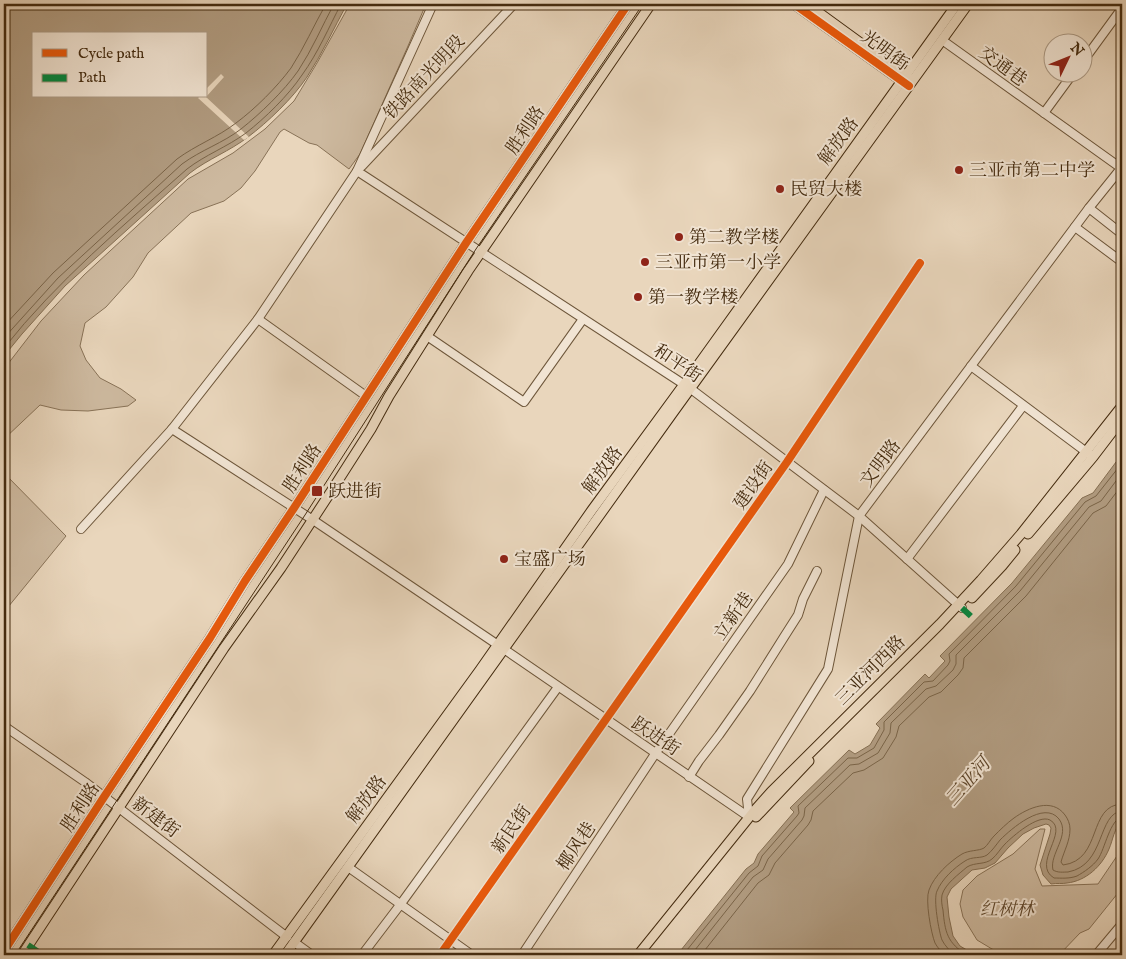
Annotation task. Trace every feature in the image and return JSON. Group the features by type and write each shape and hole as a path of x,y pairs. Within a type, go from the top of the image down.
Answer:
{"main road":[{"name":"胜利路","path":"4,951 210,638 245,581 466,242 628,4"},
{"name":"胜利路","path":"22,955 219,656 313,520 480,252 651,4"},
{"name":"光明街","path":"794,4 907,80"},
{"name":"光明街","path":"807,4 907,80"},
{"name":"解放路","path":"273,955 291,940 348,867 501,647 907,80 957,4"},
{"name":"解放路","path":"907,80 942,40 968,4"},
{"name":"三亚河西路","path":"1090,455 1122,406"},
{"name":"三亚河西路","path":"644,955 753,821 960,607 1122,419"},
{"name":"三亚河西路","path":"638,955 771,792 960,607"},
{"name":"解放路","path":"285,955 291,940 367,824 501,647"}],"street":[{"path":"81,529 172,429 258,319 357,171 433,4"},
{"name":"铁路南光明段","path":"357,171 514,4"},
{"path":"1094,46 1122,8"},
{"name":"交通巷","path":"942,40 1122,167"},
{"path":"1044,113 1067,82"},
{"name":"文明路","path":"749,817 747,799 828,669 859,516 1089,208 1122,167"},
{"name":"和平街","path":"357,171 688,387 859,516 960,607"},
{"path":"1089,208 1122,234"},
{"path":"1075,227 1122,262"},
{"name":"建设街","path":"606,721 787,462 920,262"},
{"path":"258,319 366,396"},
{"path":"426,336 524,402 583,319"},
{"path":"971,366 1090,455"},
{"path":"907,559 1023,406"},
{"name":"跃进街","path":"172,429 313,520 749,817"},
{"name":"立新巷","path":"655,754 788,564 824,490"},
{"path":"689,777 699,760 750,691 798,615 816,571"},
{"path":"362,955 558,687"},
{"name":"新民街","path":"440,955 606,721"},
{"name":"新建街","path":"4,726 85,782 312,955"},
{"name":"椰风巷","path":"522,955 655,754"},
{"path":"348,867 472,955"},
{"path":"1096,955 1122,924"}],"green space":[{"path":"350,4 426,4 360,154 349,169 317,145 309,143 284,129 280,132 255,171 241,188 224,201 191,213 148,253 133,277 106,307 85,323 80,346 86,360 100,378 121,389 136,400 128,406 88,411 61,410 40,405 4,439 4,369 41,321 84,275 188,179 233,153 265,129 294,101"},
{"path":"4,473 66,536 4,612"},
{"name":"红树林","path":"1040,829 1045,829 1035,869 1042,886 1098,884 1122,846 1122,888 1089,929 1080,933 1059,955 1002,955 977,940 963,917 960,904 963,890 977,876 1013,854"}],"water":[{"path":"4,4 347,4 307,77 280,109 241,142 190,173 65,286 4,356"},
{"name":"三亚河","path":"1122,454 1122,821 1115,831 1106,855 1098,867 1087,876 1074,882 1051,884 1043,875 1040,865 1051,828 1046,824 1023,834 995,863 985,868 972,870 951,889 947,897 953,936 960,946 979,955 677,955 794,812 790,808 849,750 855,754 870,745 880,728 876,724 925,674 929,678 945,661 940,656 1012,583 1082,498 1093,493"}],"pier":[{"path":"221,74 224,77 208,95 208,87"},
{"path":"198,98 207,98 249,137 244,140"}],"tram line":[{"path":"15,955 305,515 476,249 643,4"}],"marked path":[{"path":"962,608 974,619"},
{"path":"28,945 43,955"}],"cycle path":[{"path":"4,951 466,243 628,4"},
{"path":"794,4 909,86"},
{"path":"440,955 787,462 920,263"}],"place":[{"name":"三亚市第二中学","path":"959,170"},
{"name":"民贸大楼","path":"780,189"},
{"name":"第二教学楼","path":"679,237"},
{"name":"三亚市第一小学","path":"645,262"},
{"name":"第一教学楼","path":"638,297"},
{"name":"跃进街","path":"317,491"},
{"name":"宝盛广场","path":"504,559"}]}
